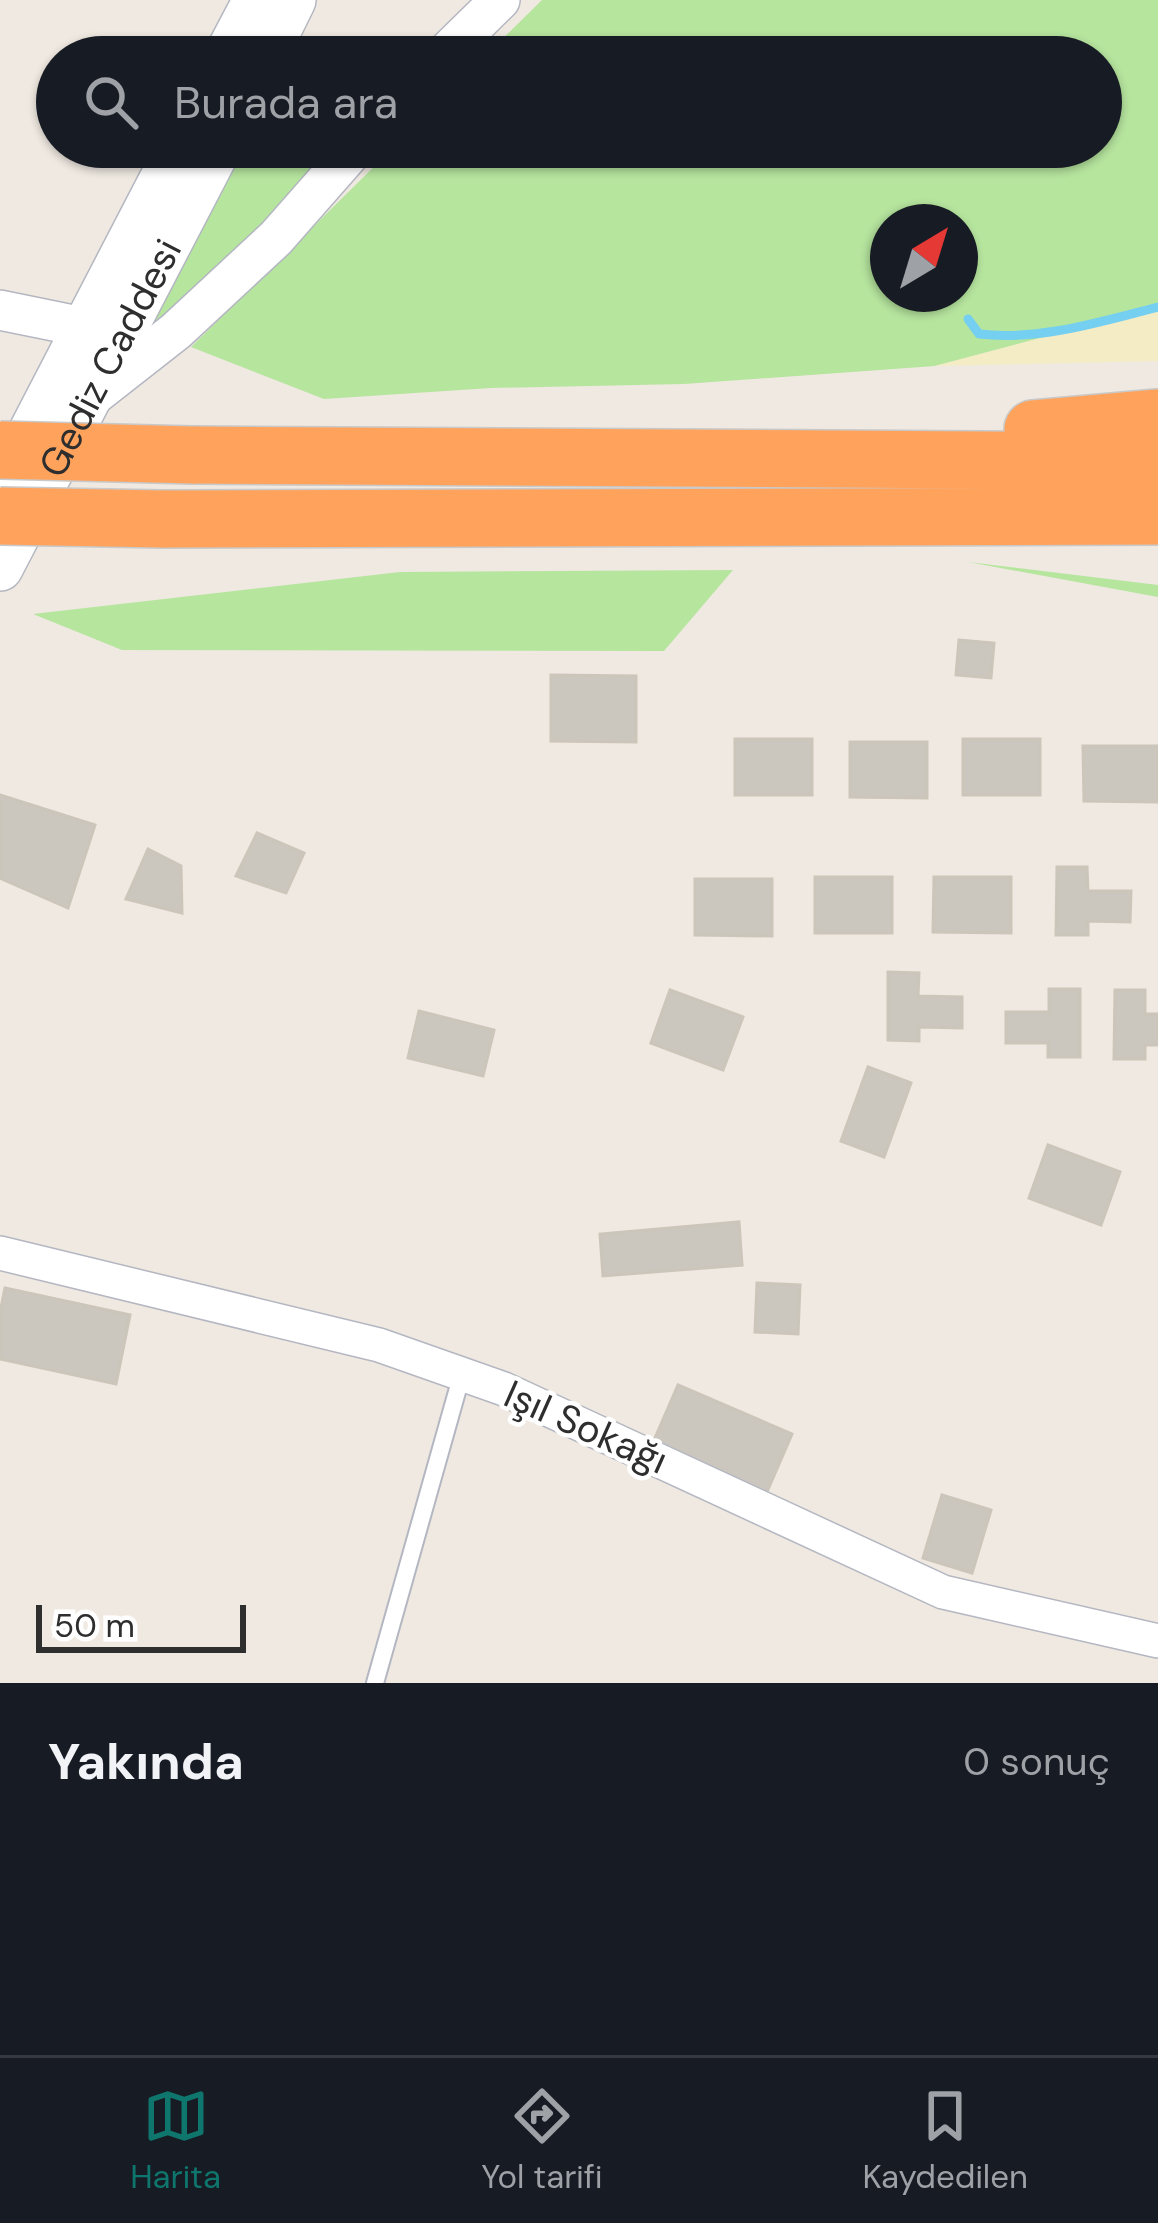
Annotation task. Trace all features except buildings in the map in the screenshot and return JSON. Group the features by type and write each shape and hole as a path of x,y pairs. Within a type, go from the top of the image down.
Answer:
{"highway":[{"path":"760,459 1158,418"},
{"path":"0,450 1158,461"},
{"path":"0,516 1158,517"},
{"path":"662,518 1158,546"}],"main road":[{"path":"237,36 256,0"},
{"path":"275,36 293,0"},
{"name":"Gediz Caddesi","path":"0,568 84,404 103,334 170,168"},
{"name":"Gediz Caddesi","path":"0,492 206,168"}],"street":[{"path":"463,36 500,0"},
{"path":"84,404 176,331 276,238 338,168"},
{"path":"0,310 103,334"},
{"name":"Işıl Sokağı","path":"0,1252 379,1345 586,1426 943,1592 1158,1641"}],"lane":[{"path":"375,1683 462,1374"}],"green space":[{"path":"542,0 1158,0 1158,307 935,366 684,384 491,388 324,399 191,347 373,168 1122,168 1122,36 505,36"},
{"path":"235,168 326,168 137,352"},
{"path":"968,562 1158,585 1158,597"},
{"path":"733,570 664,651 122,650 33,614 400,572"}],"sand":[{"path":"1158,307 1158,361 935,366"}],"waterway":[{"path":"968,319 979,334 1024,335 1158,307"}]}
